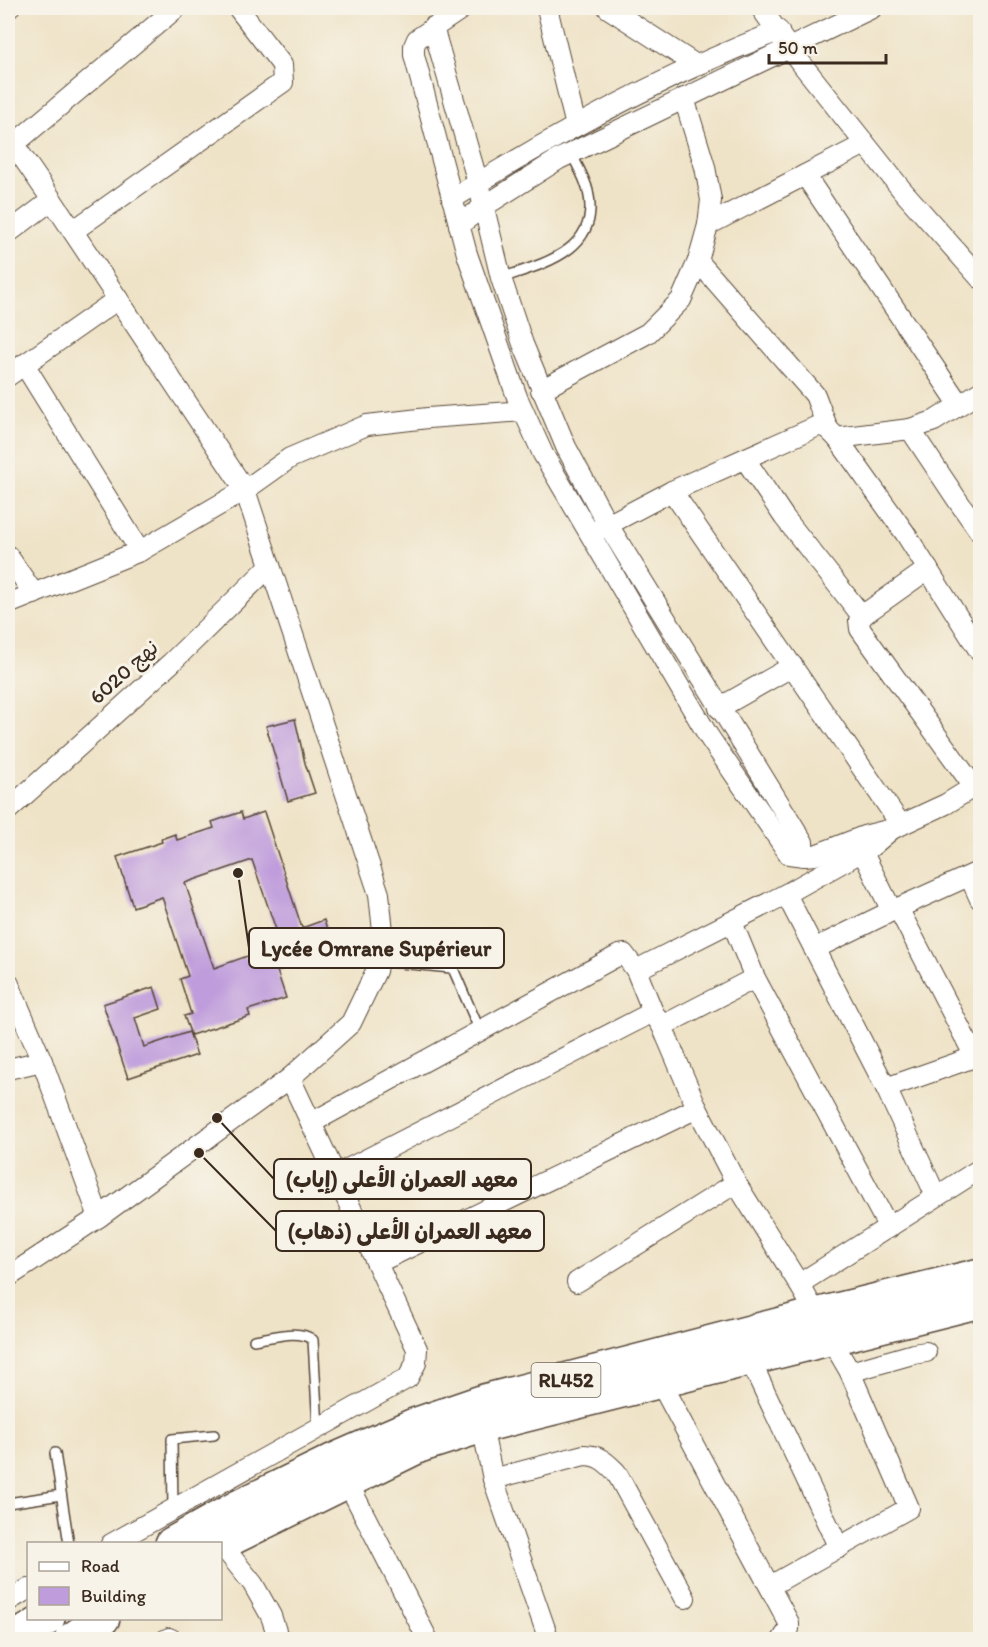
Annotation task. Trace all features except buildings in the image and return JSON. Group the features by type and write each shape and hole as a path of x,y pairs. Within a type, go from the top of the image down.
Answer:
{"highway":[{"name":"RL452","path":"222,1544 419,1446 482,1426 749,1359 823,1326 981,1275"},
{"name":"RL452","path":"176,1542 240,1506 414,1425 484,1401 823,1326 981,1301"},
{"path":"13,1640 45,1620"},
{"path":"71,1640 100,1620"}],"street":[{"path":"8,1277 99,1217 290,1078 351,1023 376,971 383,931 379,894 245,490 10,140 176,8"},
{"path":"73,231 283,82 282,65 238,8"},
{"path":"463,8 417,39 414,55 459,225 498,347 543,454 589,536 709,736 765,822 789,854 815,855 864,836 896,827 946,804 977,785 860,629 859,620 862,616 928,569"},
{"path":"547,8 576,126"},
{"path":"608,8 696,65"},
{"path":"761,8 789,48 902,190 981,278"},
{"path":"459,225 551,164 872,8"},
{"path":"433,27 478,183 501,279 523,344 566,447 608,525 803,842 804,856"},
{"path":"452,199 516,158 576,126 696,65 779,31"},
{"path":"541,390 648,333 681,300 698,261 708,225 711,200 705,167 684,98"},
{"path":"708,225 866,144"},
{"path":"805,175 959,404"},
{"path":"8,233 52,200"},
{"path":"698,261 816,395 833,434 905,532 981,652"},
{"path":"8,376 118,299"},
{"path":"24,364 140,551"},
{"path":"589,536 672,491 820,425 833,434 910,429 934,421 981,392"},
{"path":"8,604 140,551 245,490 290,458 366,425 523,411"},
{"path":"910,429 981,532"},
{"path":"745,459 784,517 862,616"},
{"path":"672,491 793,666 896,827"},
{"path":"8,556 34,594"},
{"name":"نهج 6020","path":"8,810 171,663 270,566"},
{"path":"719,708 793,666"},
{"path":"636,970 786,894 862,851 896,827"},
{"path":"862,851 978,1056 886,1088"},
{"path":"814,949 895,909 975,874 981,899"},
{"path":"786,894 886,1088 936,1196"},
{"path":"732,922 755,978 889,1228"},
{"path":"311,1123 624,954 636,970 697,1108 736,1183 850,1371 909,1508 770,1586"},
{"path":"336,1175 657,1019 755,978"},
{"path":"8,982 42,1061 99,1217"},
{"path":"8,1068 42,1061"},
{"path":"115,1542 408,1378 416,1363 417,1348 290,1078"},
{"path":"377,1263 697,1108"},
{"path":"799,1284 981,1169"},
{"path":"577,1282 736,1183"},
{"path":"850,1371 926,1352"},
{"path":"749,1359 839,1548"},
{"path":"660,1382 789,1623 789,1629 782,1640"},
{"path":"482,1426 494,1479 549,1640"},
{"path":"494,1479 584,1455 593,1455 602,1459 616,1472 686,1598"},
{"path":"347,1481 428,1640"},
{"path":"222,1545 256,1590 271,1616 279,1640"},
{"path":"8,1601 27,1590"},
{"path":"165,1640 169,1638 173,1640"}],"lane":[{"path":"501,279 559,257 575,244 580,236 588,218 589,198 572,153"},
{"path":"378,961 451,968 480,1031"},
{"path":"254,1340 298,1334 313,1340 318,1428"},
{"path":"173,1509 172,1439 214,1435"},
{"path":"55,1453 69,1542"},
{"path":"8,1503 62,1495"}],"place":[{"name":"Lycée Omrane Supérieur","path":"238,873"},
{"name":"معهد العمران الأعلى (إياب)","path":"217,1118"},
{"name":"معهد العمران الأعلى (ذهاب)","path":"199,1153"}]}
